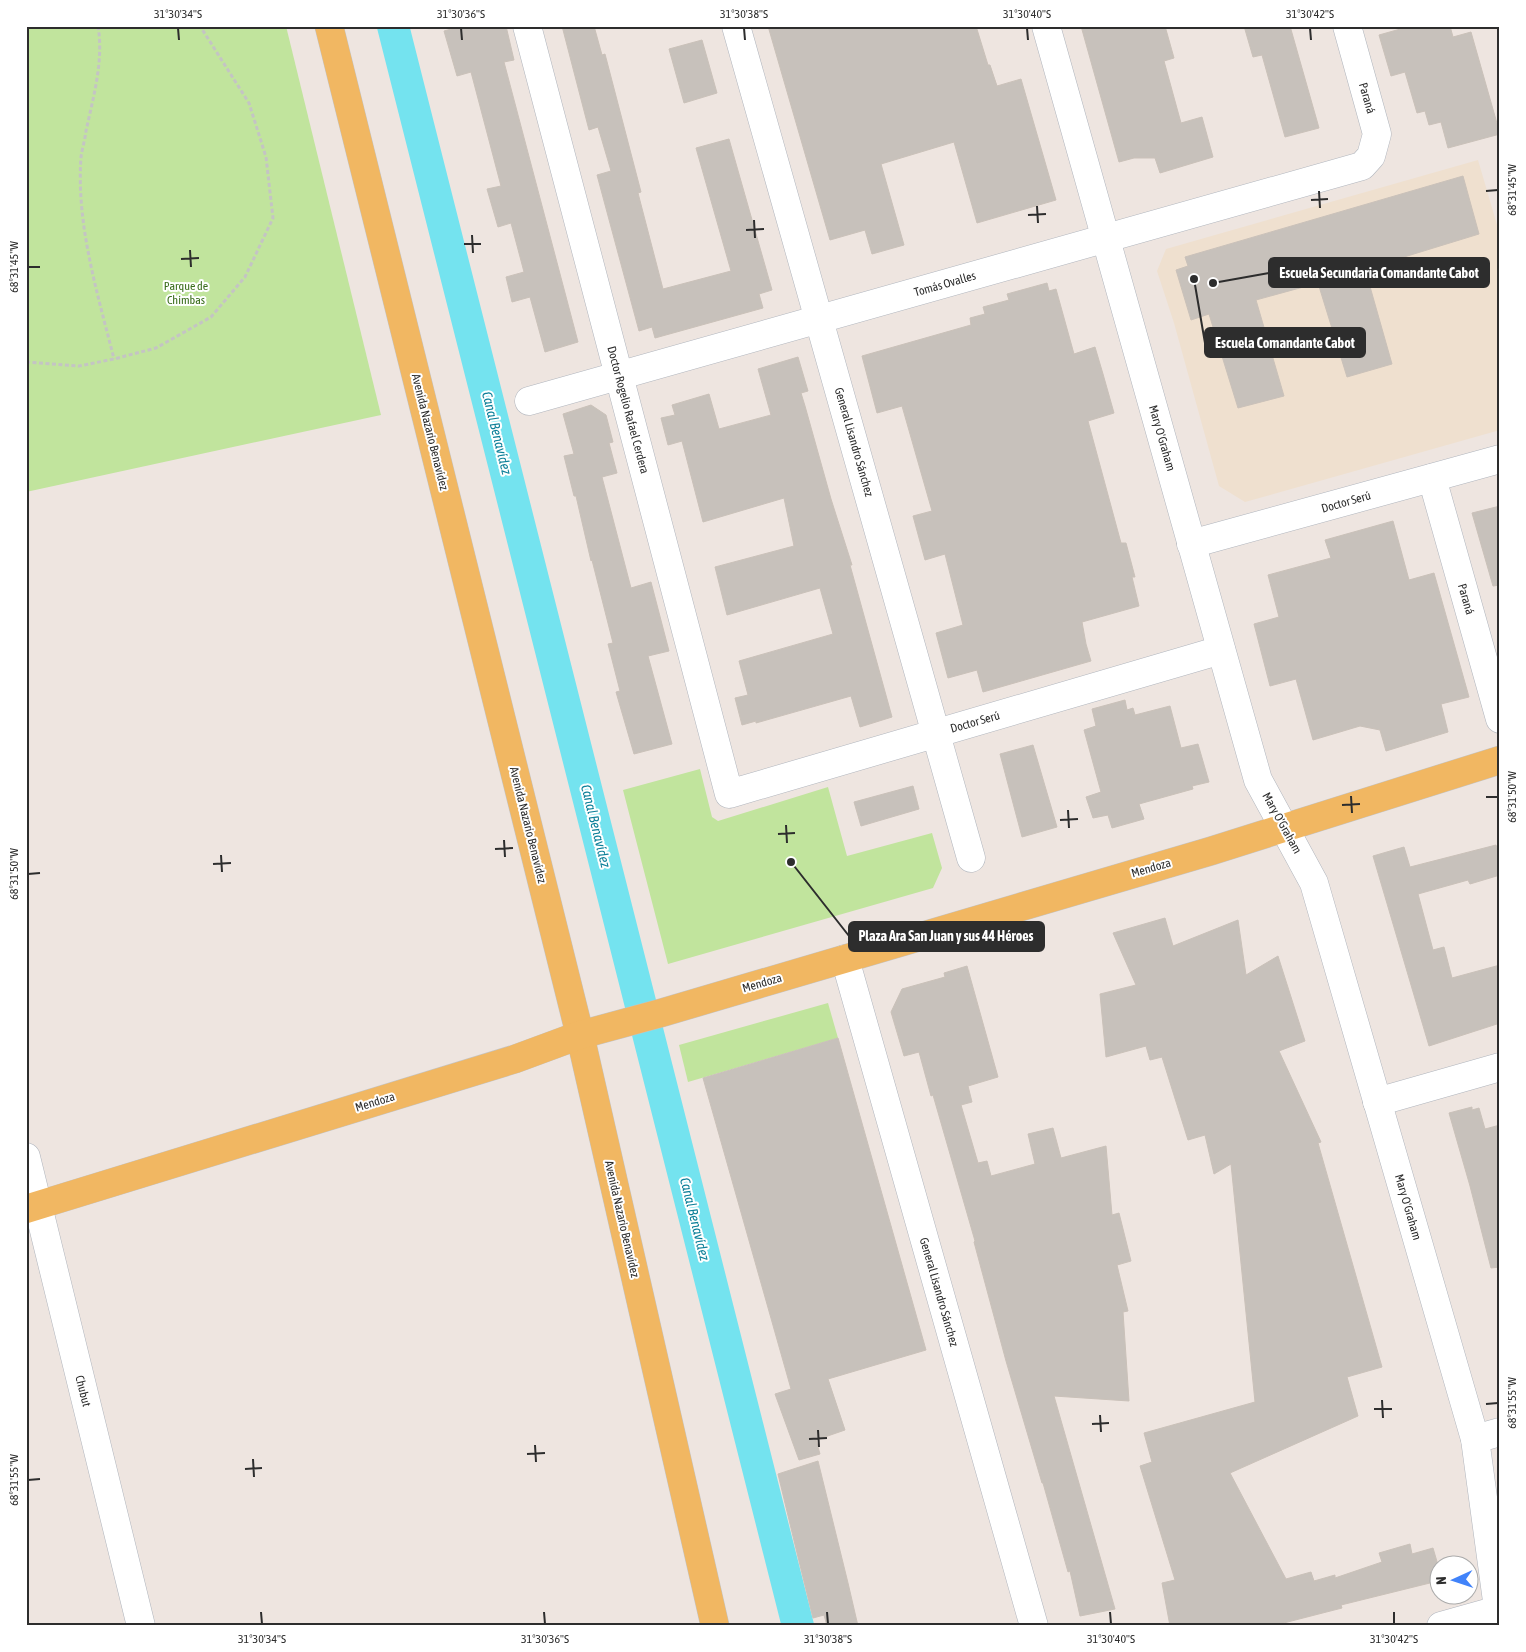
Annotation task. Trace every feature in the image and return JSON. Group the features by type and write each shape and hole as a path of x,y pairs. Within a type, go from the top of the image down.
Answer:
{"main road":[{"name":"Avenida Nazario Benavídez","path":"329,26 580,1035 715,1626"},
{"name":"Mendoza","path":"32,1208 506,1062 580,1035 661,1013 1202,854 1500,760"}],"street":[{"name":"Doctor Rogelio Rafael Cerdera","path":"527,26 729,794"},
{"name":"General Lisandro Sánchez","path":"736,26 972,858"},
{"name":"Mary O'Graham","path":"1046,26 1258,780 1314,883 1377,1102 1487,1436 1499,1616"},
{"name":"Paraná","path":"1347,26 1377,134 1371,156 1362,166"},
{"name":"Tomás Ovalles","path":"529,401 1362,166"},
{"name":"Doctor Serú","path":"1192,544 1500,459"},
{"name":"Paraná","path":"1432,478 1500,720"},
{"name":"Doctor Serú","path":"729,794 1222,650"},
{"name":"General Lisandro Sánchez","path":"845,959 1034,1626"},
{"path":"1377,1102 1500,1067"},
{"name":"Chubut","path":"26,1157 32,1208 141,1626"},
{"path":"1441,1626 1499,1616"}],"path":[{"path":"98,26 100,38 97,80 81,157 82,193 85,233 114,359"},
{"path":"26,362 79,366 156,348 211,317 245,276 273,218 266,157 248,103 200,26"}],"shaded area":[{"path":"1478,160 1500,235 1500,430 1245,502 1219,486 1174,323 1157,271 1166,249"}],"green space":[{"name":"Parque de Chimbas","path":"26,26 286,26 381,415 26,492"},
{"path":"700,769 712,817 718,821 828,787 847,856 932,833 942,868 933,888 668,964 623,790"},
{"path":"828,1003 838,1038 688,1082 679,1045"}],"building":[{"path":"462,26 506,26 514,60 504,62 578,342 545,352 530,297 512,302 506,277 524,272 511,223 498,227 487,189 501,186 471,72 457,76 444,31"},
{"path":"562,26 594,26 602,55 605,54 641,192 638,193 663,289 731,271 696,148 729,139 772,290 759,294 763,308 655,338 652,327 639,331 597,175 611,171 598,127 589,130"},
{"path":"768,26 976,26 988,65 990,65 997,86 1021,79 1056,200 977,223 954,142 881,164 904,245 872,254 865,230 830,240"},
{"path":"1081,26 1165,26 1174,58 1164,61 1181,123 1202,117 1213,157 1160,173 1155,158 1134,158 1119,162"},
{"path":"1244,26 1290,26 1319,128 1285,137 1262,55 1253,57"},
{"path":"1411,26 1450,26 1453,37 1471,32 1500,134 1448,148 1441,122 1429,125 1425,111 1417,113 1405,72 1391,76 1379,35"},
{"path":"702,40 717,93 684,103 669,49"},
{"path":"1463,176 1479,234 1365,269 1392,364 1347,377 1318,283 1256,300 1284,396 1238,408 1209,314 1191,320 1176,270 1188,266 1185,257"},
{"path":"1047,283 1049,291 1056,289 1074,354 1095,347 1103,374 1114,413 1088,421 1121,543 1126,543 1135,577 1132,577 1139,606 1082,622 1091,661 983,692 977,670 948,678 936,633 963,625 945,554 925,560 913,516 932,511 902,406 877,413 862,356 971,325 970,318 985,314 983,307 1009,300 1007,294"},
{"path":"798,357 808,391 801,393 852,565 850,565 892,717 860,727 851,696 756,723 756,721 742,725 735,698 748,695 739,661 833,634 820,588 727,615 715,567 794,546 784,498 703,522 682,441 668,445 661,418 675,415 672,405 709,394 719,429 771,415 758,369"},
{"path":"591,405 606,415 613,442 609,443 617,473 602,477 631,588 651,582 669,651 648,656 672,744 634,754 616,692 620,691 608,644 613,643 564,456 574,454 563,414"},
{"path":"1500,506 1500,585 1493,586 1472,513"},
{"path":"1393,521 1409,580 1434,573 1469,697 1441,704 1448,732 1386,751 1380,730 1360,726 1313,740 1296,679 1270,686 1254,624 1279,617 1268,575 1331,558 1325,540"},
{"path":"1125,700 1127,710 1133,708 1135,715 1170,706 1181,748 1198,744 1209,782 1192,786 1193,789 1139,804 1144,819 1112,828 1108,815 1093,818 1086,797 1101,792 1084,730 1096,726 1092,709"},
{"path":"1033,745 1057,827 1022,837 1000,754"},
{"path":"913,786 919,809 861,826 854,802"},
{"path":"1496,845 1500,858 1500,875 1470,884 1468,880 1418,894 1433,950 1444,947 1452,978 1500,965 1500,1023 1429,1046 1373,856 1404,847 1410,867"},
{"path":"1165,918 1173,946 1238,920 1246,975 1278,956 1305,1041 1279,1051 1321,1142 1318,1143 1382,1367 1347,1377 1358,1416 1230,1473 1286,1579 1311,1572 1314,1581 1335,1575 1335,1578 1382,1562 1379,1553 1410,1544 1412,1554 1433,1548 1435,1554 1428,1554 1428,1583 1341,1605 1342,1608 1272,1626 1170,1626 1162,1583 1175,1580 1140,1466 1152,1462 1144,1433 1255,1402 1231,1164 1214,1174 1205,1135 1188,1140 1162,1057 1150,1060 1146,1046 1106,1057 1100,994 1136,985 1113,933"},
{"path":"967,966 998,1077 968,1086 972,1102 961,1105 978,1163 987,1161 991,1176 1035,1164 1028,1134 1053,1128 1061,1158 1106,1146 1112,1215 1119,1213 1131,1261 1117,1265 1128,1311 1123,1312 1129,1401 1054,1396 1115,1609 1080,1616 1070,1571 1068,1572 1006,1361 975,1241 933,1095 931,1096 919,1052 904,1056 891,1012 902,989 945,977 944,973"},
{"path":"838,1038 926,1350 828,1379 845,1430 816,1440 820,1454 799,1460 775,1394 791,1389 703,1078"},
{"path":"1472,1107 1472,1110 1479,1108 1485,1129 1500,1125 1500,1267 1491,1268 1449,1113"},
{"path":"818,1461 858,1626 827,1626 824,1615 813,1618 797,1553 778,1474"}],"waterway":[{"name":"Canal Benavídez","path":"393,26 798,1626"}],"place":[{"name":"Escuela Comandante Cabot","path":"1194,279"},
{"name":"Escuela Secundaria Comandante Cabot","path":"1213,283"},
{"name":"Plaza Ara San Juan y sus 44 Héroes","path":"791,862"}]}
